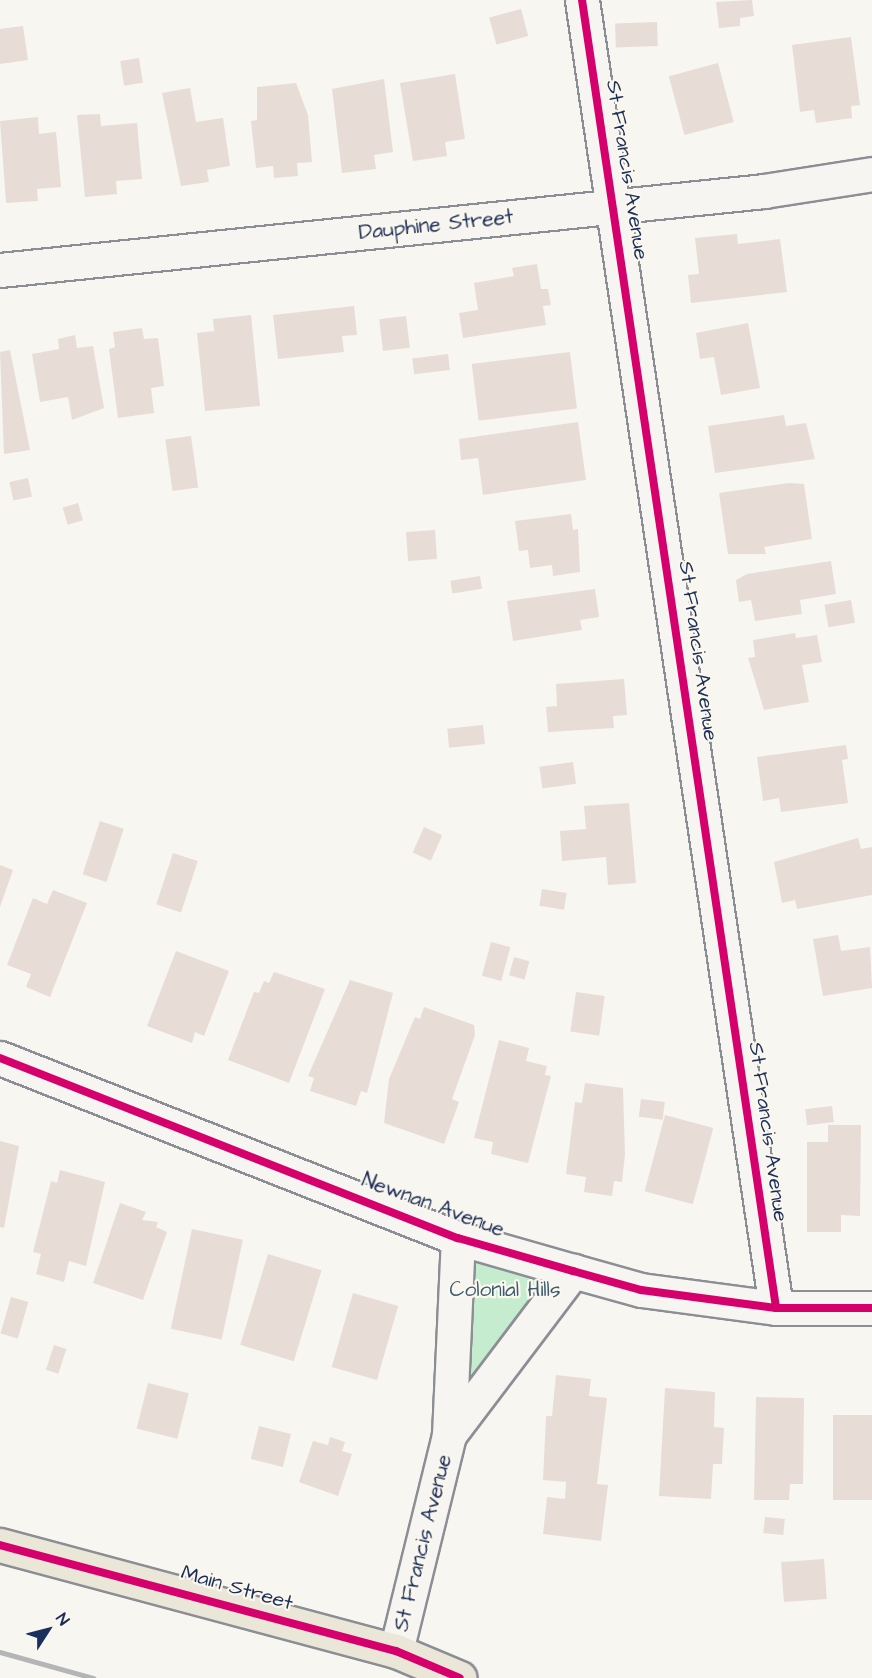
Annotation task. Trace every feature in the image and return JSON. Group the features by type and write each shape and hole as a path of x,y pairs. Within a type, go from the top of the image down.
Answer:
{"main road":[{"name":"Main Street","path":"0,1545 396,1651 460,1678"}],"street":[{"name":"St Francis Avenue","path":"582,0 615,207 776,1308"},
{"name":"Dauphine Street","path":"0,270 615,207 872,174"},
{"name":"Newnan Avenue","path":"0,1058 458,1238 573,1271 641,1290 776,1308 872,1308"},
{"path":"449,1435 458,1238"},
{"path":"449,1435 573,1271"},
{"name":"St Francis Avenue","path":"396,1651 449,1435"}],"green space":[{"name":"Colonial Hills","path":"472,1242 562,1268 463,1418"}],"building":[{"path":"752,0 754,16 740,18 740,26 719,28 716,2"},
{"path":"521,9 528,36 496,45 489,18"},
{"path":"657,22 658,46 616,47 615,23"},
{"path":"23,26 28,60 0,64 0,29"},
{"path":"851,37 860,105 851,106 852,118 816,123 814,110 800,112 792,45"},
{"path":"139,58 143,83 124,86 120,61"},
{"path":"718,63 734,122 685,135 669,76"},
{"path":"455,74 465,139 445,142 447,156 413,161 400,83"},
{"path":"384,79 393,152 374,155 376,169 342,173 332,89"},
{"path":"296,83 308,115 312,162 297,163 298,176 274,178 273,166 256,168 251,121 257,120 257,87"},
{"path":"190,88 196,122 223,118 230,166 207,170 209,182 181,186 162,93"},
{"path":"100,114 101,126 137,123 142,179 116,181 117,194 85,197 77,115"},
{"path":"38,117 39,134 56,132 61,187 37,189 38,201 6,203 0,121"},
{"path":"737,234 738,244 780,239 787,292 691,303 688,275 699,274 695,238"},
{"path":"537,264 541,289 548,289 551,305 543,306 546,325 463,338 459,313 478,310 474,283 514,276 512,268"},
{"path":"354,306 357,335 342,336 344,352 278,359 273,315"},
{"path":"251,315 260,406 205,411 197,333 214,331 213,319"},
{"path":"406,316 410,348 383,351 379,319"},
{"path":"748,323 760,388 721,395 714,357 700,359 696,333"},
{"path":"142,328 144,339 158,338 164,386 151,388 154,413 118,418 109,349 115,347 113,332"},
{"path":"75,335 77,348 93,346 104,408 72,420 68,397 40,402 32,354 59,349 58,339"},
{"path":"10,350 30,450 4,454 0,352"},
{"path":"570,352 577,409 479,421 472,364"},
{"path":"448,354 450,370 414,374 412,358"},
{"path":"784,415 786,426 806,423 815,459 715,473 708,426"},
{"path":"578,422 586,480 483,495 478,458 461,460 459,439"},
{"path":"191,436 198,487 172,491 165,440"},
{"path":"28,478 32,497 13,501 9,482"},
{"path":"789,483 804,484 812,539 764,547 766,554 728,554 719,493"},
{"path":"78,503 83,520 68,525 63,507"},
{"path":"571,514 573,530 578,529 580,572 553,576 552,565 530,568 528,550 519,551 515,521"},
{"path":"435,530 437,559 408,561 406,532"},
{"path":"831,561 836,594 800,600 802,614 755,621 751,600 739,602 736,580 747,574"},
{"path":"480,576 482,589 452,594 450,581"},
{"path":"595,589 599,617 580,620 582,630 513,641 507,601"},
{"path":"851,600 855,623 828,627 824,605"},
{"path":"795,633 796,638 817,635 822,662 802,665 809,702 764,710 748,658 755,657 753,640"},
{"path":"624,679 627,715 613,716 614,728 548,732 546,707 557,706 556,684"},
{"path":"483,725 485,744 449,748 447,729"},
{"path":"846,745 848,759 842,760 848,803 781,812 779,798 763,801 757,757"},
{"path":"573,762 576,784 542,789 539,767"},
{"path":"629,803 636,883 608,885 606,857 562,861 560,831 586,829 584,806"},
{"path":"100,821 124,829 106,882 83,874"},
{"path":"424,827 442,835 431,861 413,853"},
{"path":"858,838 861,849 872,847 872,895 797,909 795,900 782,903 774,862"},
{"path":"173,853 198,861 181,912 156,904"},
{"path":"0,865 13,870 0,907"},
{"path":"542,889 567,893 564,910 539,906"},
{"path":"53,890 87,903 50,997 26,987 31,974 7,965 33,898 47,904"},
{"path":"838,935 841,951 870,947 872,988 823,996 813,939"},
{"path":"491,942 510,947 501,981 482,976"},
{"path":"176,951 229,971 204,1036 195,1032 192,1043 147,1026"},
{"path":"514,957 529,961 525,979 509,975"},
{"path":"274,972 325,989 289,1083 228,1060 254,992 259,993 264,981 269,983"},
{"path":"350,980 393,993 367,1093 361,1091 356,1106 310,1091 314,1078 308,1076"},
{"path":"576,992 605,996 599,1036 570,1032"},
{"path":"424,1007 474,1025 475,1035 452,1099 459,1102 444,1144 384,1123 389,1079 415,1017 420,1019"},
{"path":"499,1040 529,1048 526,1061 547,1066 545,1075 551,1076 528,1163 491,1154 493,1142 474,1138"},
{"path":"585,1083 623,1088 625,1154 622,1182 614,1181 612,1196 584,1192 586,1177 566,1174 575,1102 582,1103"},
{"path":"641,1099 665,1102 663,1120 639,1117"},
{"path":"832,1106 834,1122 807,1125 805,1109"},
{"path":"665,1115 713,1128 693,1204 645,1191"},
{"path":"828,1125 861,1125 860,1216 841,1215 841,1232 807,1232 807,1142 828,1142"},
{"path":"0,1141 19,1146 4,1228 0,1227"},
{"path":"60,1170 105,1182 86,1266 69,1261 64,1282 36,1274 41,1254 33,1252 51,1181 57,1183"},
{"path":"120,1203 146,1212 142,1220 158,1222 156,1227 167,1232 143,1300 93,1283"},
{"path":"192,1229 243,1240 222,1340 171,1329"},
{"path":"268,1254 322,1270 294,1361 240,1345"},
{"path":"353,1293 398,1306 377,1380 332,1367"},
{"path":"11,1297 28,1302 18,1338 1,1334"},
{"path":"54,1345 66,1349 58,1374 46,1370"},
{"path":"556,1375 591,1379 589,1396 607,1398 597,1484 608,1485 601,1541 543,1534 547,1497 565,1499 566,1482 543,1480 546,1416 552,1416"},
{"path":"148,1383 189,1393 177,1439 137,1429"},
{"path":"665,1388 715,1392 714,1427 724,1428 722,1464 713,1464 711,1499 659,1496"},
{"path":"756,1397 804,1398 803,1484 790,1484 789,1500 754,1500"},
{"path":"833,1415 872,1415 872,1500 833,1500"},
{"path":"259,1426 291,1434 283,1467 251,1459"},
{"path":"330,1437 345,1442 342,1451 352,1454 338,1496 299,1482 313,1441 328,1445"},
{"path":"765,1517 785,1519 783,1535 763,1533"},
{"path":"824,1559 827,1599 784,1602 781,1562"}],"railway":[{"path":"0,1652 93,1678"}],"cycle path":[{"path":"582,0 776,1308"},
{"path":"0,1058 458,1238 573,1271 641,1290 776,1308 872,1308"},
{"path":"0,1545 396,1651 460,1678"}]}
